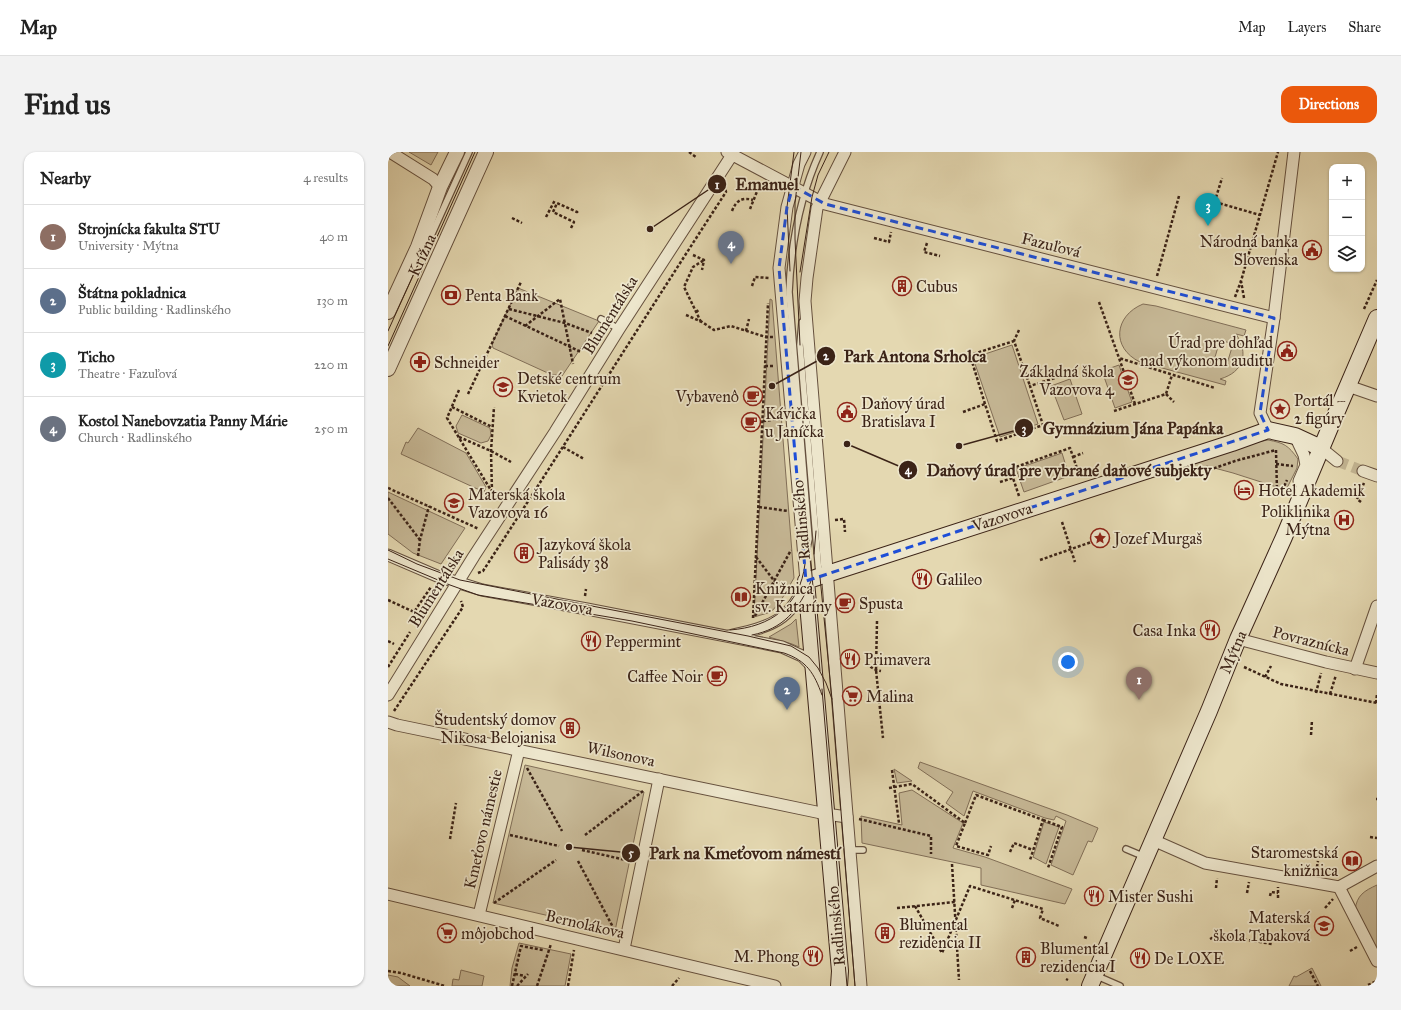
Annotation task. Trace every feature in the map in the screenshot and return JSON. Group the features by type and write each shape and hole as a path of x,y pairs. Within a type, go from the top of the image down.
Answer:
{"main road":[{"name":"Mýtna","path":"1092,980 1377,318"},
{"name":"Vazovova","path":"817,577 1232,443 1268,430"},
{"path":"1268,430 1295,436 1321,448"},
{"name":"Radlinského","path":"817,577 814,668 840,971 839,986"}],"street":[{"path":"390,152 433,179 440,187"},
{"name":"Krížna","path":"388,312 418,246 440,187 457,152"},
{"name":"Krížna","path":"388,369 486,152"},
{"name":"Radlinského","path":"805,152 799,164 787,207 779,268 805,564 817,577"},
{"name":"Radlinského","path":"845,152 820,202 816,215 805,300 817,577 851,817 849,850 861,986"},
{"path":"1268,430 1260,413 1274,318 1294,152"},
{"name":"Fazuľová","path":"730,153 794,186 820,202 1274,318"},
{"name":"Blumentálska","path":"388,695 474,556 721,172 730,153"},
{"path":"1348,386 1377,396"},
{"path":"1284,537 1285,518 1306,465 1304,455 1295,436"},
{"path":"1321,448 1337,461"},
{"path":"1364,475 1377,476"},
{"name":"Vazovova","path":"388,550 399,559"},
{"name":"Vazovova","path":"388,555 437,576 482,590 729,636 788,649 802,656 814,668"},
{"name":"Vazovova","path":"729,636 766,626 779,619 797,602 817,577"},
{"path":"1356,669 1377,606"},
{"name":"Povraznícka","path":"1238,639 1377,673"},
{"name":"Wilsonova","path":"390,718 397,725 826,814 851,817"},
{"name":"Kmeťovo námestie","path":"479,915 519,750"},
{"path":"624,949 659,779"},
{"path":"1153,840 1205,863 1339,887 1377,866"},
{"path":"1339,887 1377,961"},
{"name":"Bernolákova","path":"388,894 775,986"}],"lane":[{"path":"418,246 430,238 469,152"},
{"path":"805,564 809,539 789,292 790,271 798,218 810,173 820,152"},
{"name":"Radlinského","path":"805,300 800,345 817,577"},
{"path":"601,319 619,329"},
{"path":"1126,849 1146,857"},
{"path":"849,850 863,850"},
{"path":"1092,980 1120,986"}],"path":[{"path":"689,152 696,156"},
{"path":"1246,311 1241,281 1278,152"},
{"path":"390,718 463,607 458,583 483,571 564,448 651,307 726,192 721,172"},
{"path":"1213,207 1222,178"},
{"path":"750,209 758,188"},
{"path":"1153,288 1179,196"},
{"path":"732,211 738,201 746,198 753,200"},
{"path":"546,217 555,200"},
{"path":"1215,202 1260,215"},
{"path":"571,228 574,222 553,212 557,203 577,212 578,211"},
{"path":"512,218 522,223"},
{"path":"874,238 889,242 892,229"},
{"path":"928,237 924,252 940,256"},
{"path":"693,255 704,260"},
{"path":"702,270 704,260"},
{"path":"702,322 684,287 693,267 704,260"},
{"path":"752,286 755,277 763,279 771,278"},
{"path":"468,394 521,282"},
{"path":"525,326 560,299 573,364"},
{"path":"769,300 753,620 794,543"},
{"path":"1099,302 1135,404"},
{"path":"508,308 565,323 592,333"},
{"path":"696,312 700,309"},
{"path":"686,315 702,322 714,330 732,326 766,337"},
{"path":"505,316 580,352"},
{"path":"746,331 749,319"},
{"path":"1014,341 970,355 997,441 1043,425 1014,341 1019,330"},
{"path":"1119,358 1215,388"},
{"path":"765,366 780,366"},
{"path":"1030,386 1068,374"},
{"path":"1166,394 1172,375"},
{"path":"459,390 447,418 492,492 491,451 494,407"},
{"path":"1114,411 1166,394"},
{"path":"1166,394 1174,402"},
{"path":"963,412 985,404"},
{"path":"452,406 492,427"},
{"path":"763,421 784,419"},
{"path":"459,437 491,451 511,462"},
{"path":"550,440 584,459"},
{"path":"1020,498 1010,469 1070,448 1072,457 1081,478"},
{"path":"1209,470 1276,450 1277,491"},
{"path":"1072,457 1083,453"},
{"path":"1276,464 1293,466 1280,495"},
{"path":"1361,502 1356,499 1364,475"},
{"path":"1000,482 1013,478"},
{"path":"388,488 473,526"},
{"path":"388,498 420,540"},
{"path":"418,557 420,540 428,506"},
{"path":"759,507 792,511"},
{"path":"830,520 844,519 845,532"},
{"path":"1062,522 1075,562"},
{"path":"1040,560 1097,540"},
{"path":"756,557 787,597"},
{"path":"388,600 414,612 437,576"},
{"path":"584,596 586,589"},
{"path":"877,622 876,670 882,738"},
{"path":"388,668 414,627"},
{"path":"388,641 394,644"},
{"path":"866,664 876,670 881,671"},
{"path":"1265,677 1271,666"},
{"path":"1244,667 1281,684 1316,692 1376,703 1377,694"},
{"path":"1316,692 1322,672"},
{"path":"1330,694 1336,675"},
{"path":"1311,735 1312,720"},
{"path":"524,762 562,830"},
{"path":"892,770 899,822"},
{"path":"889,788 912,784 965,823"},
{"path":"585,835 646,788"},
{"path":"992,846 988,855 956,846 976,795 1062,827 1048,868"},
{"path":"450,839 456,803"},
{"path":"851,817 931,836 930,854"},
{"path":"1030,860 1043,820"},
{"path":"499,832 559,846"},
{"path":"1370,837 1377,838"},
{"path":"1010,852 1014,843 1033,850"},
{"path":"582,850 642,864"},
{"path":"1254,862 1256,852"},
{"path":"491,906 556,860"},
{"path":"578,861 616,934"},
{"path":"1316,872 1318,861"},
{"path":"952,864 959,980"},
{"path":"1216,888 1218,873"},
{"path":"1247,893 1249,880"},
{"path":"1278,884 1278,898"},
{"path":"915,906 942,952 970,886 1043,909 1040,918 1059,926"},
{"path":"1270,896 1271,892 1278,893"},
{"path":"1325,908 1334,898"},
{"path":"1012,908 1015,900"},
{"path":"897,908 955,902"},
{"path":"1210,939 1216,936 1223,936 1272,944"},
{"path":"537,986 551,943"},
{"path":"512,986 521,946 542,950"},
{"path":"568,986 575,949"},
{"path":"388,971 401,973 445,986"},
{"path":"1310,971 1318,986"},
{"path":"515,974 527,975 517,986"},
{"path":"672,986 679,978"},
{"path":"1368,985 1377,981"}],"highlighted area":[{"path":"793,186 825,204 1274,318 1260,413 1268,430 806,581 779,268 787,207"}],"shaded area":[{"path":"409,152 438,152 431,165"},
{"path":"518,288 599,321 562,376 550,374 493,348 492,344"},
{"path":"770,299 772,300 794,578 780,602 771,612 754,617"},
{"path":"1143,304 1156,306 1246,330 1244,336 1236,334 1240,341 1243,355 1239,367 1228,376 1220,379 1226,381 1225,385 1140,362 1124,349 1121,341 1120,332 1122,324 1126,316 1133,309","holes":["1220,340 1233,344 1226,367 1213,364"]},
{"path":"1012,345 1038,424 1000,437 973,358"},
{"path":"1119,365 1132,402 1115,408 1102,371"},
{"path":"1070,379 1082,414 1064,420 1051,386"},
{"path":"462,415 490,428 491,435 488,441 481,443 458,433 456,426"},
{"path":"418,428 466,453 486,487 484,492 401,454 406,442 408,443"},
{"path":"1268,440 1285,445 1298,459 1297,468 1286,490 1207,466 1186,475 1183,468 1247,444"},
{"path":"1062,453 1069,476 1024,492 1016,469"},
{"path":"388,492 465,528 441,564 413,553 388,534"},
{"path":"796,619 799,647 769,637 791,624"},
{"path":"920,762 1067,815 1098,828 1092,842 1088,841 1073,875 1051,865 1066,821 1056,816 1054,820 1045,818 973,791 964,816 946,803 953,792 918,768"},
{"path":"525,765 644,792 615,931 493,903"},
{"path":"894,769 912,781 897,783"},
{"path":"912,790 963,823 953,848 985,857 1072,889 1065,904 981,885 981,868 862,843 861,816 902,825 899,793"},
{"path":"1044,822 1059,827 1046,864 1033,857"},
{"path":"1377,885 1377,955 1355,910 1359,897 1368,889"},
{"path":"519,943 571,954 565,986 510,986 512,968"},
{"path":"1312,968 1321,986 1289,986 1294,976 1296,977"},
{"path":"461,970 484,976 482,986 452,986 453,979 459,980"},
{"path":"388,975 398,977 410,986 388,986"}],"tunnel":[{"path":"1337,461 1363,471"}],"tram line":[{"path":"388,346 475,152"},
{"path":"790,271 787,207 794,152"},
{"path":"800,345 795,239 795,203 801,152"},
{"path":"800,272 812,197 818,175 829,152"},
{"path":"388,331 430,238"},
{"path":"814,554 816,531"},
{"path":"809,539 820,671"},
{"path":"388,550 417,564 460,580 748,636 791,646 809,657 818,668 832,699"},
{"path":"388,559 478,595 632,621 784,653 799,660 809,669 813,674 822,695"},
{"path":"730,630 758,624 781,612 790,603 797,592 802,579 805,564"},
{"path":"820,577 832,699 855,986"},
{"path":"752,635 773,628 789,617 801,601 811,581"},
{"path":"822,689 847,986"}],"place":[{"name":"Ticho","path":"1208,226"},
{"name":"Emanuel","path":"650,229"},
{"name":"Národná banka Slovenska","path":"1312,250"},
{"name":"Kostol Nanebovzatia Panny Márie","path":"731,264"},
{"name":"Cubus","path":"902,286"},
{"name":"Penta Bank","path":"451,295"},
{"name":"Úrad pre dohľad nad výkonom auditu","path":"1287,351"},
{"name":"Schneider","path":"420,362"},
{"name":"Základná škola Vazovova 4","path":"1128,380"},
{"name":"Park Antona Srholca","path":"772,386"},
{"name":"Detské centrum Kvietok","path":"503,387"},
{"name":"Vybavenô","path":"753,396"},
{"name":"Portál – 2 figúry","path":"1280,409"},
{"name":"Daňový úrad Bratislava I","path":"847,412"},
{"name":"Kávička u Janíčka","path":"751,422"},
{"name":"Daňový úrad pre vybrané daňové subjekty","path":"847,444"},
{"name":"Gymnázium Jána Papánka","path":"959,446"},
{"name":"Hotel Akademik","path":"1244,490"},
{"name":"Materská škola Vazovova 16","path":"454,503"},
{"name":"Poliklinika Mýtna","path":"1344,520"},
{"name":"Jozef Murgaš","path":"1100,538"},
{"name":"Jazyková škola Palisády 38","path":"524,553"},
{"name":"Galileo","path":"922,579"},
{"name":"Knižnica sv. Kataríny","path":"741,597"},
{"name":"Spusta","path":"845,603"},
{"name":"Casa Inka","path":"1210,630"},
{"name":"Peppermint","path":"591,641"},
{"name":"Primavera","path":"850,659"},
{"name":"Caffee Noir","path":"717,676"},
{"name":"Malina","path":"852,696"},
{"name":"Strojnícka fakulta STU","path":"1139,700"},
{"name":"Štátna pokladnica","path":"787,710"},
{"name":"Študentský domov Nikosa Belojanisa","path":"570,728"},
{"name":"Park na Kmeťovom námestí","path":"569,847"},
{"name":"Staromestská knižnica","path":"1352,861"},
{"name":"Mister Sushi","path":"1094,896"},
{"name":"Materská škola Tabaková","path":"1324,926"},
{"name":"môjobchod","path":"447,933"},
{"name":"Blumental rezidencia II","path":"885,933"},
{"name":"M. Phong","path":"813,956"},
{"name":"Blumental rezidencia I","path":"1026,957"},
{"name":"De LOXE","path":"1140,958"}]}
